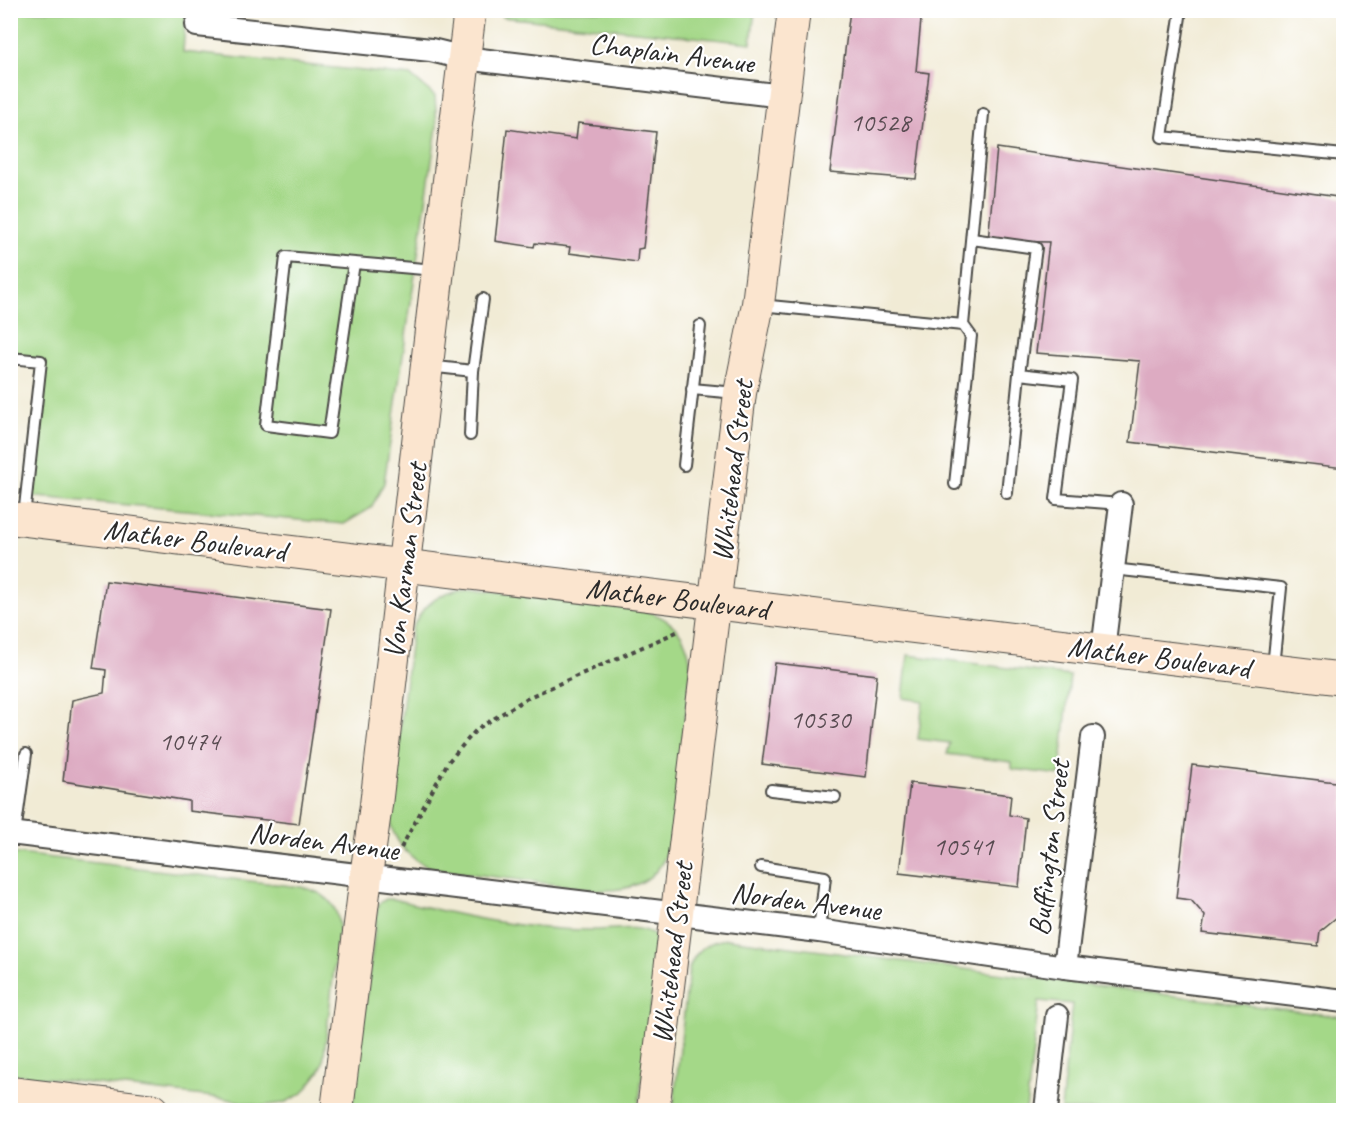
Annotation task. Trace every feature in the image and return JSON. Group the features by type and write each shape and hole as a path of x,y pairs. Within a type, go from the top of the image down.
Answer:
{"street":[{"name":"Von Karman Street","path":"337,1110 376,805 470,10"},
{"name":"Whitehead Street","path":"653,1110 740,393 758,304 794,10"},
{"name":"Chaplain Avenue","path":"196,25 431,50 464,58 783,96"},
{"path":"1103,650 1121,504"},
{"name":"Mather Boulevard","path":"17,518 1344,679"},
{"name":"Buffington Street","path":"1065,967 1093,737"},
{"name":"Norden Avenue","path":"13,833 819,931 1065,967 1344,1001"},
{"path":"1046,1110 1057,1017"},
{"path":"10,1093 153,1110"}],"lane":[{"path":"1181,10 1162,137 1344,155"},
{"path":"963,325 983,114"},
{"path":"972,239 1036,248 1019,374 1007,493"},
{"path":"354,263 329,433 266,425 286,257 438,270"},
{"path":"470,435 473,371 483,299"},
{"path":"758,304 963,325 972,336 955,484"},
{"path":"684,465 700,326"},
{"path":"10,358 41,361 17,518"},
{"path":"428,366 473,371"},
{"path":"1019,374 1072,380 1056,499 1121,504"},
{"path":"692,389 740,393"},
{"path":"1113,569 1281,588 1273,671"},
{"path":"13,833 26,754"},
{"path":"771,790 836,797"},
{"path":"761,867 825,877 819,931"}],"path":[{"path":"400,848 448,762 477,729 529,697 679,631"}],"green space":[{"path":"755,10 751,43 502,17 503,11"},
{"path":"11,11 186,11 183,52 411,76 435,96 437,127 384,483 371,508 344,524 27,496 41,361 11,357"},
{"path":"468,587 637,608 660,616 676,628 682,636 690,657 691,670 673,827 669,848 660,866 641,883 625,888 599,890 433,869 410,856 395,836 389,819 412,629 422,612 434,600 449,592"},
{"path":"908,655 1070,676 1060,775 1012,769 1012,762 947,754 950,743 918,739 923,701 903,698"},
{"path":"11,853 301,887 316,892 328,900 336,911 339,927 323,1063 303,1093 284,1103 261,1106 222,1098 11,1074"},
{"path":"386,899 519,925 570,930 626,928 642,930 655,935 658,947 638,1110 352,1110 378,904"},
{"path":"727,939 1343,1017 1343,1110 1061,1110 1072,1004 1039,1001 1026,1110 674,1110 689,969 695,957 708,944"}],"building":[{"path":"850,10 922,10 916,71 929,73 916,179 830,172"},
{"path":"578,123 656,132 643,248 638,249 637,262 569,253 570,247 535,243 534,247 495,241 507,129 576,139"},
{"path":"997,148 1344,198 1344,468 1130,442 1140,361 1036,353 1049,242 988,241"},
{"path":"106,581 331,609 299,824 189,811 189,801 63,781 72,700 104,693 106,670 93,668"},
{"path":"775,663 877,675 866,777 762,764"},
{"path":"1192,765 1344,783 1344,918 1337,917 1320,931 1318,946 1202,933 1205,916 1191,900 1176,898"},
{"path":"910,783 1011,795 1009,815 1026,818 1019,887 899,873"}]}
